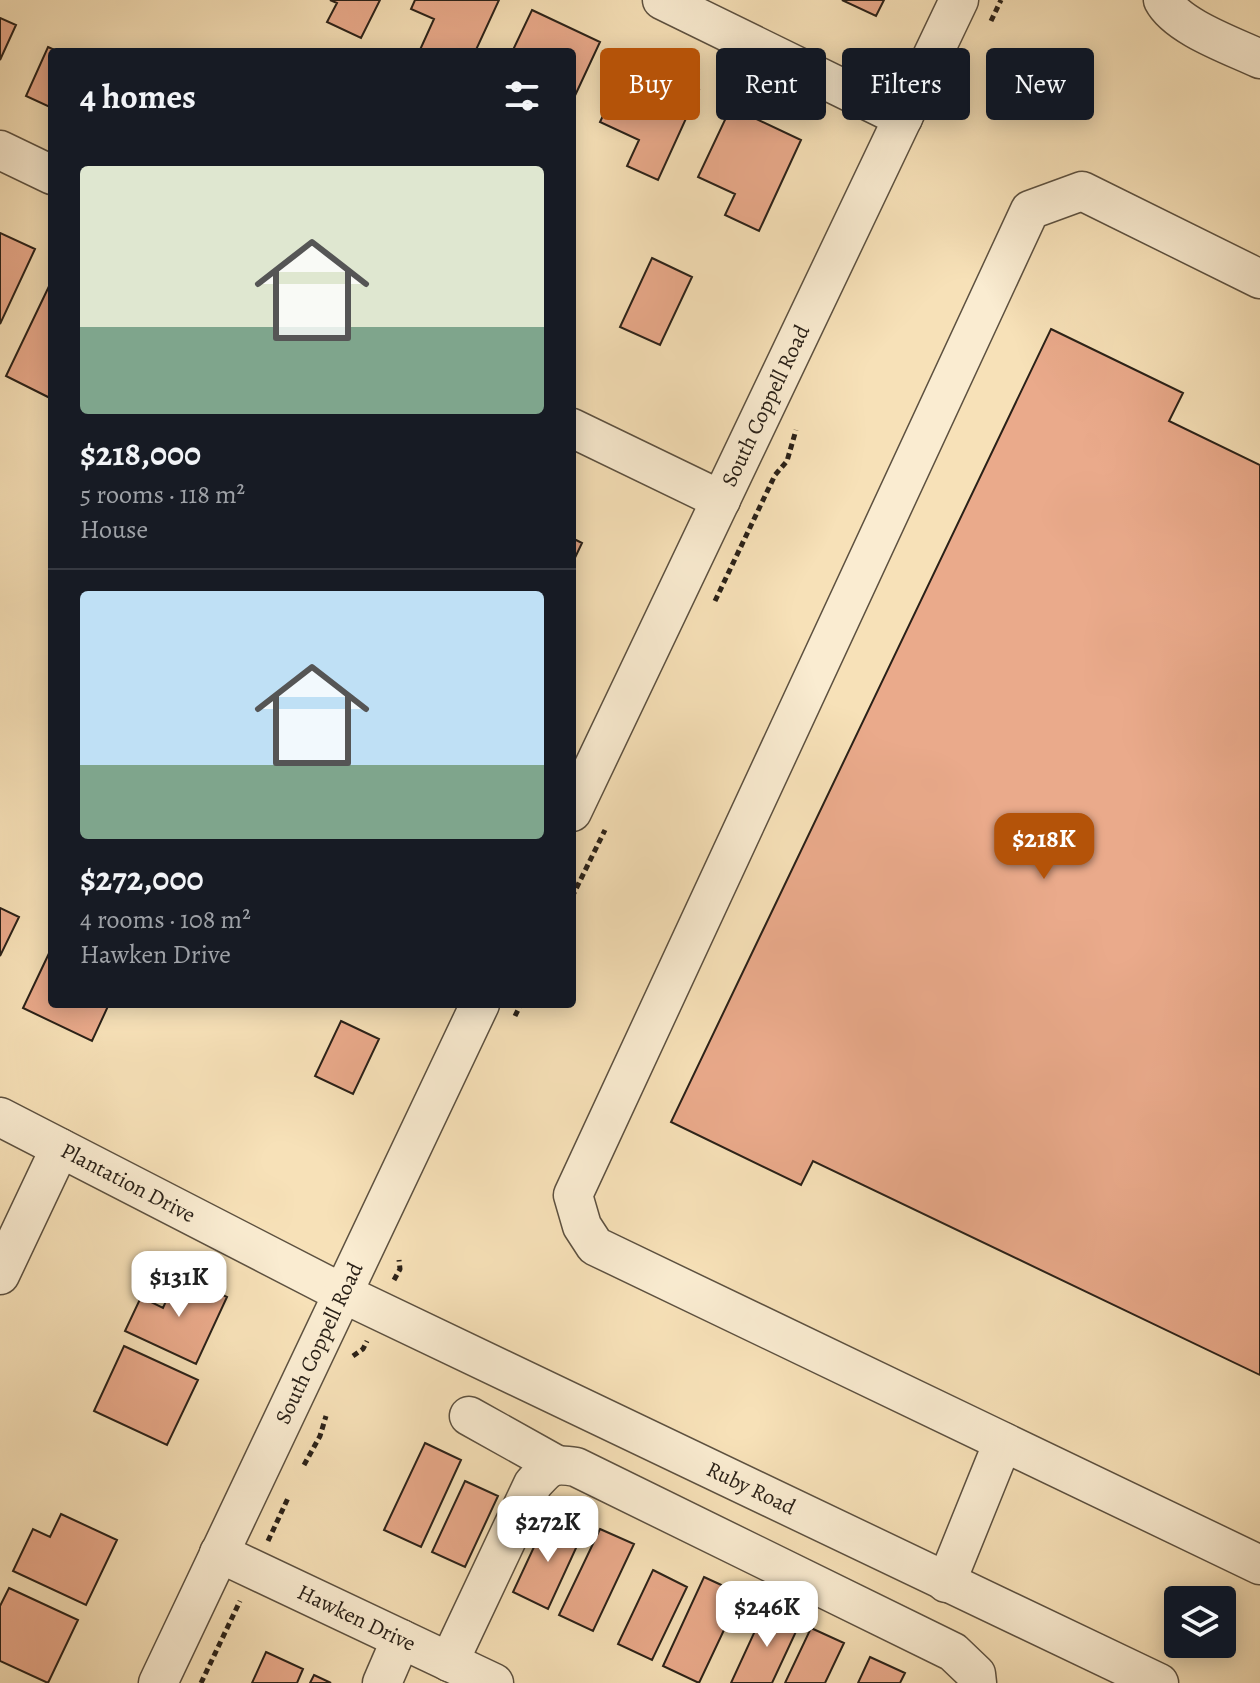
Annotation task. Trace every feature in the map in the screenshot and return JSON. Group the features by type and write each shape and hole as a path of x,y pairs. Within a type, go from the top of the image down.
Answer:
{"street":[{"path":"662,0 842,88"},
{"name":"South Coppell Road","path":"936,48 959,0"},
{"path":"1163,0 1167,8 1195,28 1260,59"},
{"name":"South Coppell Road","path":"576,804 902,120"},
{"path":"0,150 48,173"},
{"path":"1260,279 1082,191 1030,210 573,1195 582,1226 595,1246 1260,1565"},
{"path":"576,430 721,500"},
{"name":"South Coppell Road","path":"158,1683 478,1008"},
{"name":"Plantation Drive","path":"0,1117 342,1293"},
{"path":"0,1275 60,1148"},
{"name":"Ruby Road","path":"342,1293 1159,1683"},
{"path":"469,1416 555,1464 576,1467 953,1652 983,1680"},
{"path":"946,1583 1003,1442"},
{"path":"449,1662 533,1484 555,1464"},
{"name":"Hawken Drive","path":"219,1553 494,1683"},
{"path":"382,1683 401,1639"}],"building":[{"path":"330,0 380,0 361,38 327,22 337,3"},
{"path":"415,0 499,0 477,48 421,48 434,19 411,9"},
{"path":"842,0 884,0 876,16"},
{"path":"532,10 600,42 576,93 576,48 514,48"},
{"path":"0,18 16,25 0,60"},
{"path":"48,47 50,48 48,106 26,96"},
{"path":"685,120 658,180 627,166 639,140 600,122"},
{"path":"725,120 759,120 801,140 759,231 725,215 735,194 698,177"},
{"path":"0,233 35,249 0,324"},
{"path":"652,258 692,277 660,345 620,327"},
{"path":"48,288 48,397 6,376"},
{"path":"1051,329 1183,393 1169,421 1260,465 1260,1375 813,1161 801,1185 671,1122"},
{"path":"576,540 582,543 576,556"},
{"path":"0,908 19,917 0,956"},
{"path":"48,955 48,1008 107,1008 92,1041 23,1008"},
{"path":"341,1021 379,1039 353,1094 315,1076"},
{"path":"178,1274 227,1297 196,1364 125,1331 141,1297 163,1308"},
{"path":"124,1346 198,1380 167,1445 94,1411"},
{"path":"425,1443 461,1460 421,1547 384,1530"},
{"path":"465,1481 498,1496 465,1567 432,1552"},
{"path":"61,1514 117,1540 86,1605 13,1571 33,1529 50,1537"},
{"path":"547,1519 582,1535 548,1609 513,1592"},
{"path":"600,1529 634,1544 593,1631 559,1615"},
{"path":"653,1570 687,1587 652,1660 618,1644"},
{"path":"704,1577 741,1594 699,1683 663,1666"},
{"path":"9,1588 78,1620 48,1683 0,1661 0,1606"},
{"path":"766,1607 800,1623 772,1683 731,1683"},
{"path":"811,1628 844,1643 825,1683 785,1683"},
{"path":"266,1652 303,1669 297,1683 252,1683"},
{"path":"870,1657 905,1673 900,1683 858,1683"},
{"path":"314,1675 331,1683 310,1683"}]}
